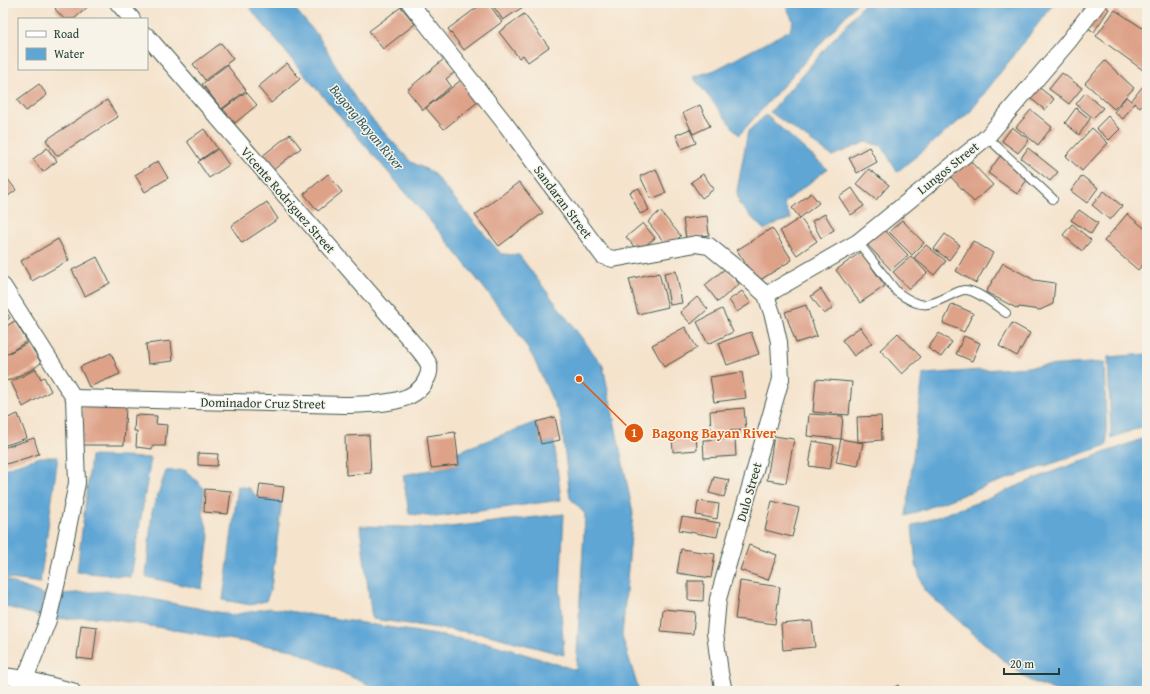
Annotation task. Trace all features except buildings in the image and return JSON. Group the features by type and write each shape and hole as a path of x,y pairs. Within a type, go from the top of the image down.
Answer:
{"street":[{"path":"118,3 131,18"},
{"name":"Sandaran Street","path":"410,3 504,122 603,256 614,259 696,244 709,246 766,295"},
{"name":"Lungos Street","path":"766,295 858,242 987,137 1068,42 1098,3"},
{"name":"Vicente Rodriguez Street","path":"148,37 413,344 428,364"},
{"path":"3,286 74,398 77,483 48,620 25,679"},
{"name":"Dulo Street","path":"724,691 715,633 718,599 781,379 779,342 766,295"},
{"name":"Dominador Cruz Street","path":"74,398 345,405 383,403 409,397 424,386 430,373 428,364"},
{"path":"3,676 25,679 72,691"}],"lane":[{"path":"987,137 1053,199"},
{"path":"858,242 897,292 905,298 921,305 932,304 964,289 974,291 1006,313"}],"water":[{"path":"246,3 290,3 319,37 360,106 411,162 432,172 501,254 519,255 603,366 633,513 622,636 639,691 382,691 293,650 97,617 53,619 60,594 110,591 233,615 270,608 492,644 576,670 585,514 570,498 561,419 533,357 513,325 443,236 302,72"},
{"path":"785,3 857,3 739,135 693,77 715,70 790,30 793,21"},
{"path":"865,3 1054,3 970,112 897,172 882,146 866,142 832,156 770,112"},
{"path":"766,115 827,169 784,203 791,219 777,223 764,230 739,204 737,191 748,131"},
{"path":"1147,354 1147,425 1111,438 1108,357"},
{"path":"1104,362 1107,445 989,485 906,516 923,374"},
{"path":"536,422 541,444 554,441 561,500 436,517 409,514 403,475 458,465 457,452"},
{"path":"1147,437 1147,691 1057,691 1030,681 1003,660 924,590 916,565 912,526 987,499 1041,476"},
{"path":"91,456 151,458 131,577 77,572"},
{"path":"40,457 58,457 40,583 3,578 3,469"},
{"path":"185,470 204,488 203,513 209,536 202,589 146,577 152,511 166,471"},
{"path":"238,486 249,488 258,498 282,501 271,588 266,601 251,605 223,600"},
{"path":"564,514 560,593 564,655 489,635 372,619 360,526 441,528"},
{"path":"3,579 45,595 40,616 3,606"}],"place":[{"name":"Bagong Bayan River","path":"579,379"}]}
